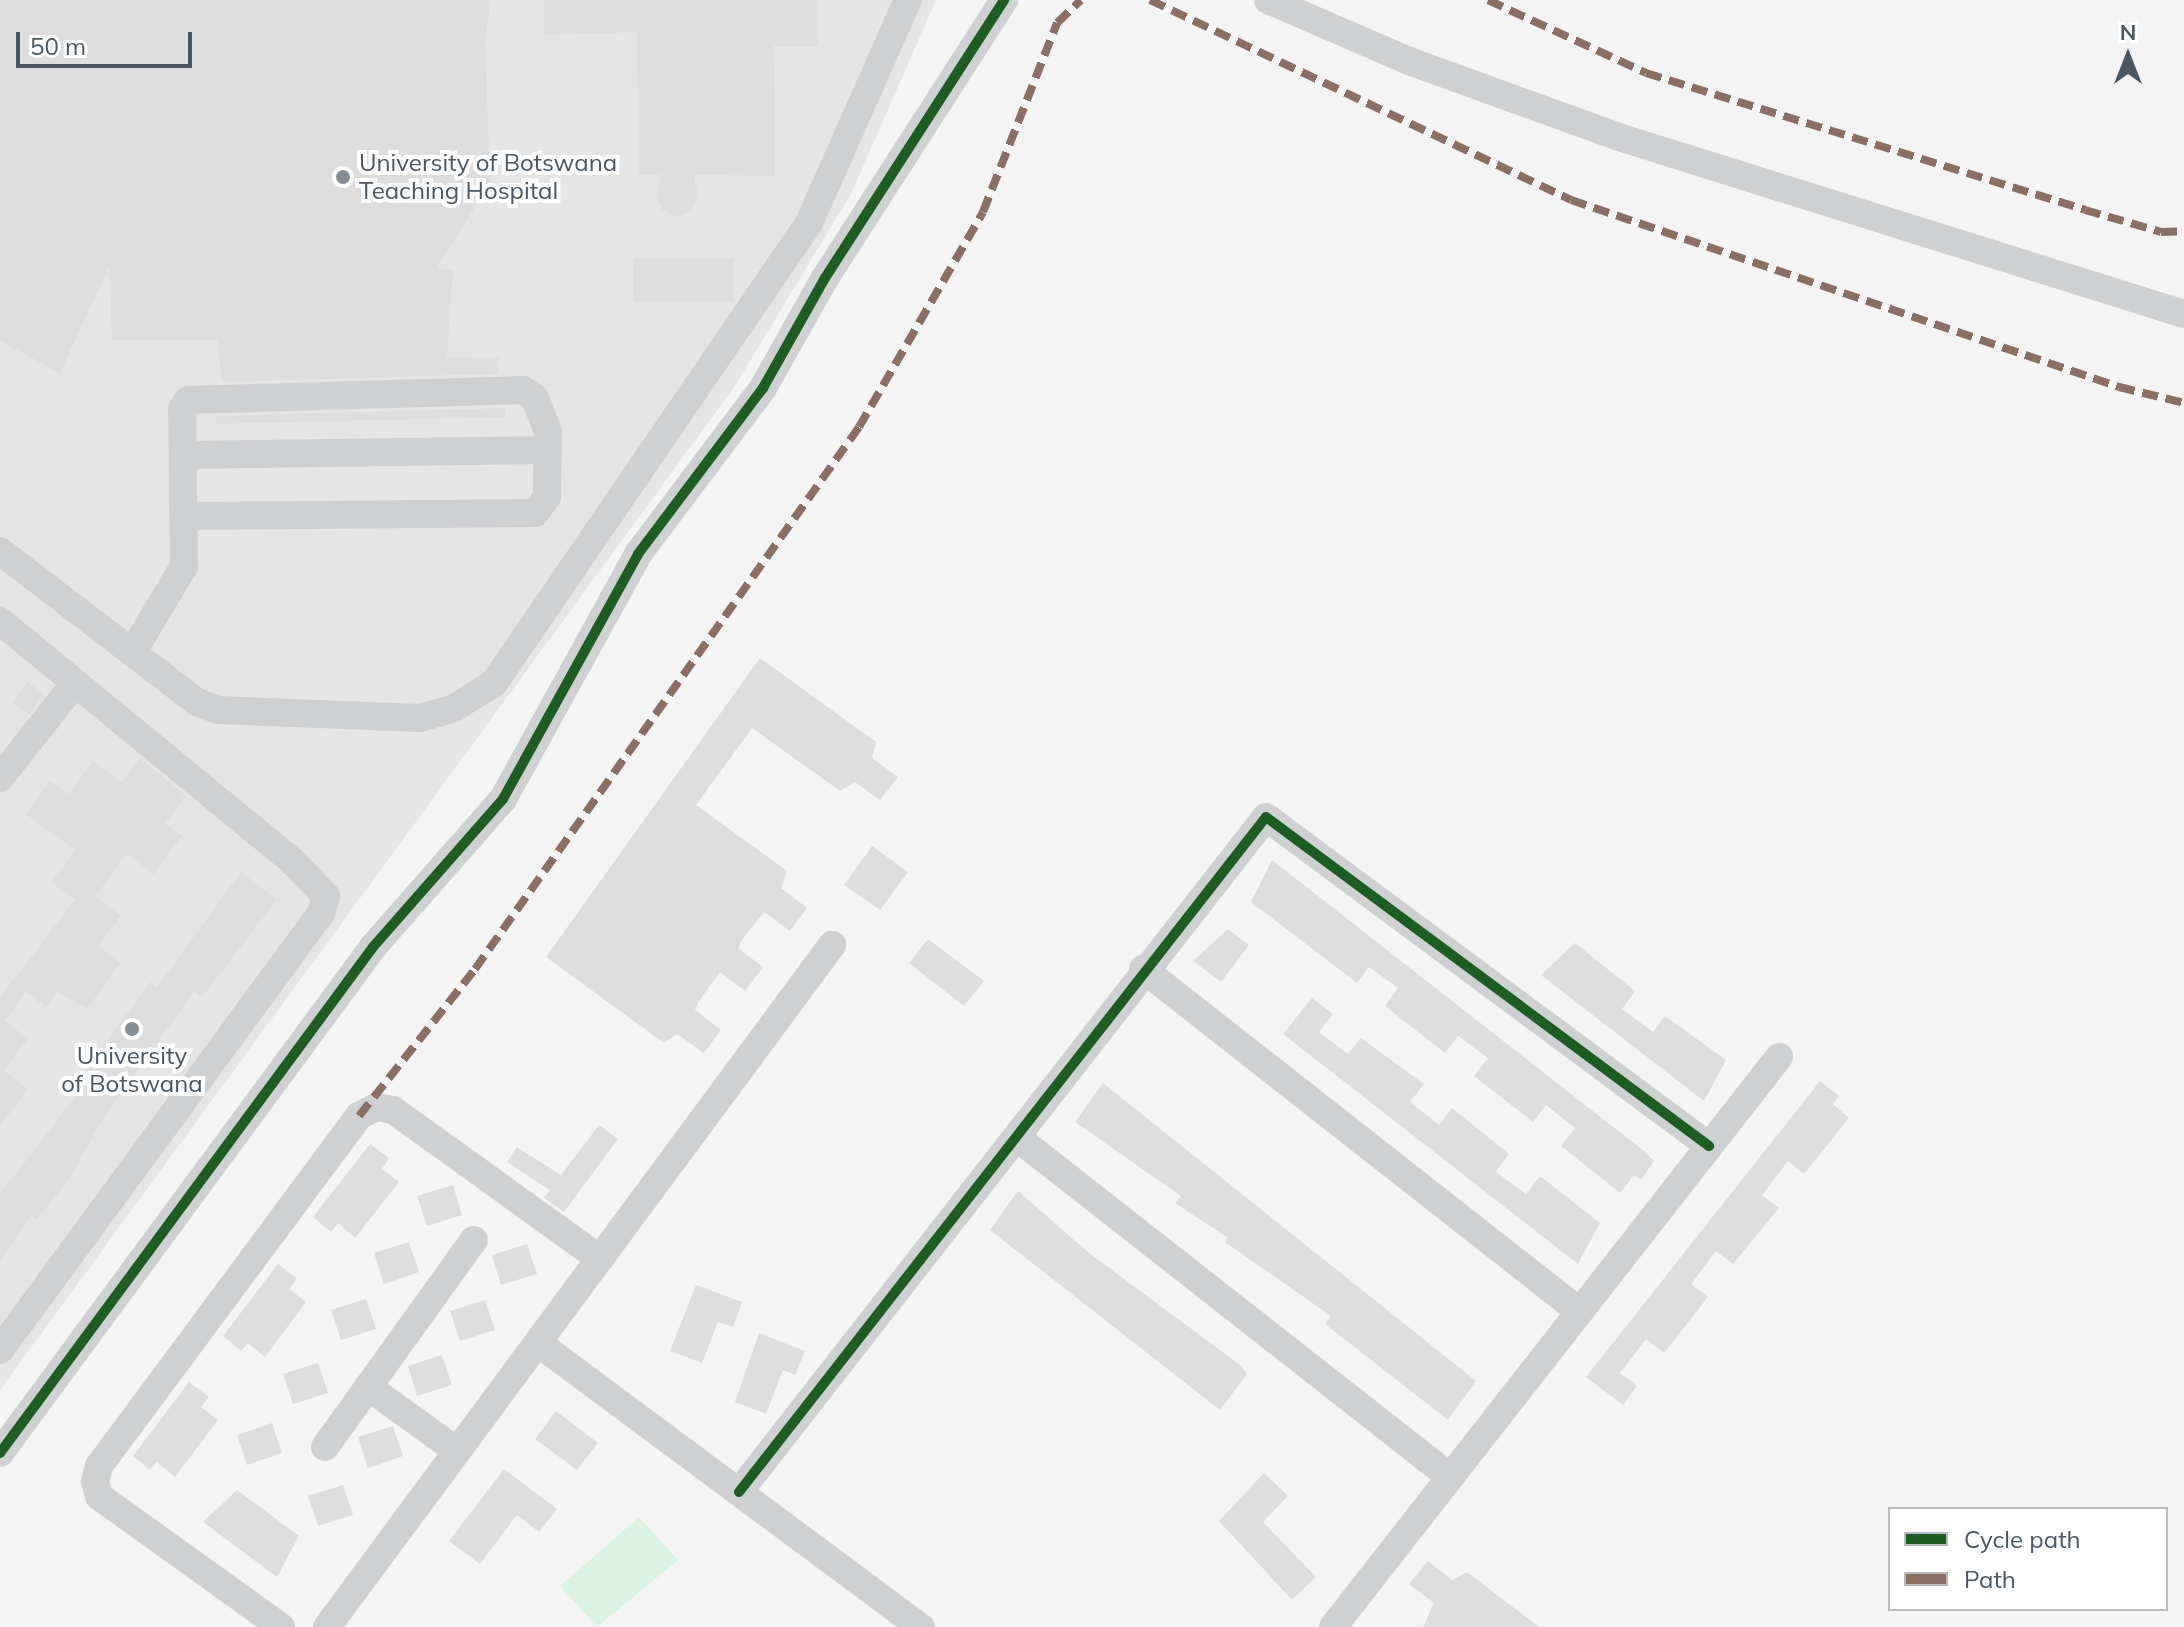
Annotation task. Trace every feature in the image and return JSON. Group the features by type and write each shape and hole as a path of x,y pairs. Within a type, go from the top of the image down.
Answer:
{"street":[{"path":"0,551 197,702 218,710 420,718 454,708 494,683 809,223 908,0"},
{"path":"0,1453 373,947 503,799 638,554 763,388 825,278 1004,0"},
{"path":"1268,0 1409,61 1622,138 2184,314"},
{"path":"132,653 184,566 183,405 199,395 523,390 541,407 548,450 547,497 535,513 185,516"},
{"path":"183,455 548,450"},
{"path":"0,621 290,859 320,886 326,903 0,1350"},
{"path":"0,778 75,683"},
{"path":"739,1492 1019,1139 1143,969 1266,817 1709,1146"},
{"path":"327,1627 832,945"},
{"path":"1143,969 1579,1311"},
{"path":"1333,1627 1779,1057"},
{"path":"281,1627 99,1496 95,1481 99,1466 359,1116 376,1107 393,1110 600,1259"},
{"path":"1019,1139 1450,1477"},
{"path":"325,1447 474,1240"},
{"path":"538,1343 921,1627"},
{"path":"368,1387 457,1451"}],"shaded area":[{"name":"University of Botswana","path":"0,0 936,0 851,194 735,386 0,1390"}],"green space":[{"path":"639,1517 678,1560 597,1627 560,1586"}],"building":[{"name":"University of Botswana Teaching Hospital","path":"0,0 491,0 485,38 490,183 437,268 453,271 447,357 499,358 497,374 222,382 217,340 112,340 109,267 60,373 0,341"},
{"path":"544,0 818,0 818,46 774,46 775,176 694,175 698,196 691,211 677,217 662,210 656,196 661,175 638,175 637,32 544,35"},
{"path":"633,259 733,259 733,301 633,301"},
{"path":"505,408 506,417 216,424 216,416"},
{"path":"760,658 876,742 872,758 898,777 880,800 855,782 840,791 752,728 696,805 787,871 781,888 807,908 790,931 764,912 742,940 738,948 763,967 745,991 720,972 699,1001 695,1010 721,1030 704,1053 677,1034 664,1043 546,957"},
{"path":"27,682 45,694 29,714 13,703"},
{"path":"140,758 186,796 165,824 182,836 154,874 127,854 95,897 121,916 98,946 121,963 87,1009 57,992 46,1007 26,992 5,1021 28,1039 4,1071 28,1089 0,1126 0,997 75,900 51,882 75,850 26,814 50,781 69,794 93,761 122,782"},
{"path":"872,846 908,872 880,910 844,885"},
{"path":"1272,860 1644,1151 1654,1161 1641,1180 1634,1175 1620,1193 1561,1146 1575,1128 1546,1105 1533,1122 1474,1076 1488,1058 1458,1036 1445,1053 1385,1006 1398,988 1369,967 1357,983 1251,902"},
{"path":"241,872 277,900 202,997 194,992 101,1122 69,1180 36,1220 31,1216 0,1260 0,1194 85,1084 79,1080 150,982 157,987"},
{"path":"1228,929 1249,945 1221,982 1193,961"},
{"path":"928,939 984,981 964,1006 909,963"},
{"path":"1575,943 1635,991 1622,1009 1653,1032 1665,1016 1726,1060 1704,1101 1541,975"},
{"path":"1312,998 1333,1014 1319,1032 1348,1054 1361,1038 1424,1084 1410,1102 1439,1125 1452,1108 1509,1154 1496,1172 1526,1194 1540,1176 1600,1223 1578,1264 1283,1034"},
{"path":"1820,1081 1839,1096 1833,1104 1849,1118 1804,1174 1788,1161 1762,1195 1779,1208 1733,1264 1716,1251 1691,1284 1708,1297 1664,1353 1646,1339 1620,1373 1637,1386 1623,1405 1586,1377"},
{"path":"1103,1083 1476,1381 1448,1420 1325,1324 1331,1316 1225,1242 1228,1238 1175,1203 1181,1196 1075,1122"},
{"path":"599,1125 618,1139 564,1212 544,1198 550,1190 507,1162 517,1147 561,1175"},
{"path":"370,1144 389,1158 382,1169 399,1182 355,1238 338,1223 331,1232 313,1217"},
{"path":"453,1185 462,1215 427,1226 417,1196"},
{"path":"1018,1191 1089,1253 1240,1365 1247,1374 1220,1410 990,1230"},
{"path":"409,1242 419,1272 384,1284 374,1253"},
{"path":"527,1244 537,1274 501,1285 492,1255"},
{"path":"278,1264 297,1279 289,1289 306,1302 265,1357 248,1343 241,1351 223,1336"},
{"path":"696,1285 742,1302 733,1327 718,1322 702,1363 670,1351"},
{"path":"366,1299 376,1329 341,1340 331,1310"},
{"path":"485,1300 495,1330 460,1341 450,1311"},
{"path":"759,1333 805,1351 795,1375 783,1370 766,1414 735,1402"},
{"path":"442,1355 452,1385 417,1396 408,1366"},
{"path":"318,1363 328,1393 293,1404 283,1374"},
{"path":"189,1382 209,1397 201,1407 218,1420 175,1477 157,1462 150,1470 133,1456"},
{"path":"556,1411 598,1443 577,1470 535,1439"},
{"path":"272,1423 282,1453 247,1465 237,1435"},
{"path":"393,1426 403,1456 368,1468 358,1437"},
{"path":"504,1469 557,1509 539,1532 517,1515 480,1564 449,1541"},
{"path":"1264,1473 1288,1496 1263,1522 1316,1577 1292,1600 1219,1521"},
{"path":"343,1485 353,1515 318,1526 308,1496"},
{"path":"237,1490 299,1536 277,1577 203,1522"},
{"path":"1428,1561 1452,1580 1467,1572 1539,1627 1423,1627 1434,1603 1409,1584"}],"marked path":[{"path":"359,1116 475,969 859,427 983,212 1057,23 1081,0"},
{"path":"1150,0 1571,200 2119,387 2184,403"},
{"path":"1488,0 1646,73 2085,210 2161,232 2184,231"}],"cycle path":[{"path":"0,1453 373,947 503,799 638,554 763,388 825,278 1004,0"},
{"path":"739,1492 1266,817 1709,1146"}],"place":[{"name":"University of Botswana Teaching Hospital","path":"343,177"},
{"name":"University of Botswana","path":"132,1029"}]}
